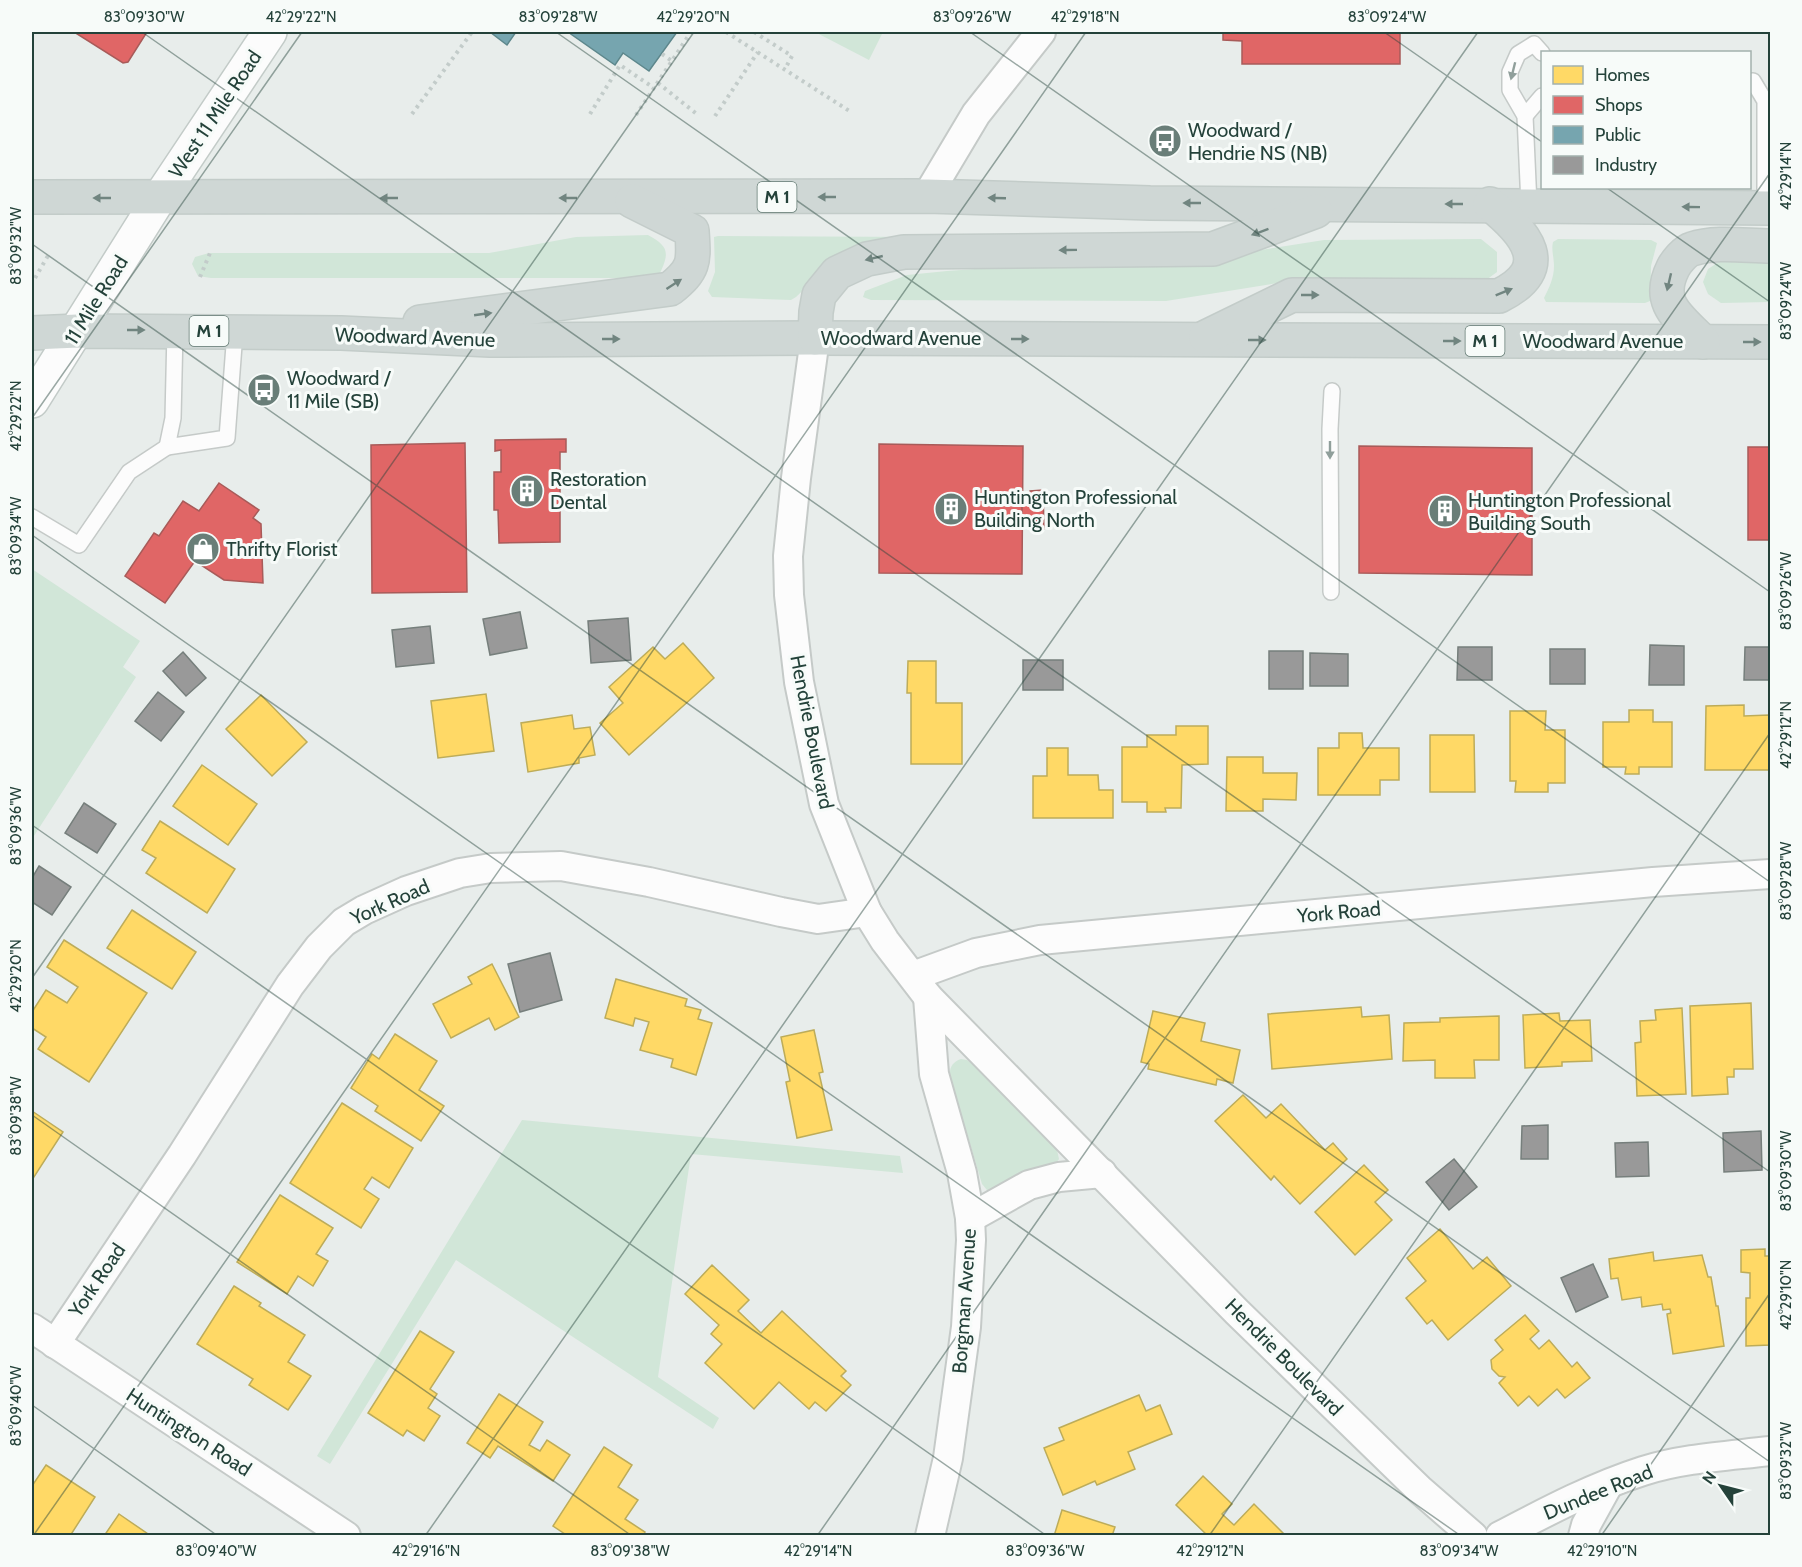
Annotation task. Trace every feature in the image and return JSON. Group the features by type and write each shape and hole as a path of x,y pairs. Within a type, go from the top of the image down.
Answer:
{"main road":[{"name":"West 11 Mile Road","path":"160,197 270,32"},
{"name":"M 1","path":"32,197 927,196 1150,203 1751,205"},
{"name":"11 Mile Road","path":"32,401 160,197"},
{"path":"341,333 670,290 685,277 694,259 692,231 626,198"},
{"path":"815,338 819,295 837,273 867,258 904,252 1213,249 1334,204"},
{"path":"1199,340 1292,295 1499,296 1512,290 1525,276 1532,263 1528,243 1511,221 1490,204"},
{"path":"1703,342 1676,313 1666,298 1667,282 1674,265 1689,250 1708,245 1770,246"},
{"name":"Woodward Avenue","path":"32,333 78,330 341,333 490,340 815,338 1770,342"}],"street":[{"path":"927,196 976,114 1041,32"},
{"name":"Hendrie Boulevard","path":"815,338 791,523 788,556 789,595 799,682 824,804 867,912 885,941 921,987 1237,1312 1419,1489 1473,1536"},
{"name":"York Road","path":"55,1344 182,1155 291,985 319,947 344,922 364,910 406,891 460,873 491,868 561,866 649,882 818,919 867,912"},
{"name":"York Road","path":"921,987 976,953 1040,940 1653,882 1770,874"},
{"name":"Borgman Avenue","path":"921,987 934,1074 962,1173 970,1218 971,1252 966,1327 948,1458 930,1536"},
{"path":"970,1218 1029,1185 1059,1177 1102,1173"},
{"name":"Huntington Road","path":"32,1328 346,1536"},
{"name":"Dundee Road","path":"1500,1536 1564,1503 1654,1469 1705,1458 1770,1451"},
{"path":"1583,1536 1586,1525 1608,1485"}],"lane":[{"path":"1529,205 1525,116 1510,90 1510,72 1518,54 1534,44 1541,52"},
{"path":"1751,83 1753,81 1765,101 1751,205"},
{"path":"1525,116 1541,97"},
{"path":"166,447 172,418 176,331"},
{"path":"32,517 79,545 129,472 166,447 227,438 235,332"},
{"path":"1331,592 1330,429 1332,391"}],"path":[{"path":"412,114 472,32"},
{"path":"636,115 691,32"},
{"path":"726,32 851,112"},
{"path":"754,32 792,56 785,69"},
{"path":"716,116 758,52"},
{"path":"662,54 672,61"},
{"path":"590,114 620,65 655,88"},
{"path":"658,83 699,115"},
{"path":"35,278 49,254"},
{"path":"200,277 210,254"}],"green space":[{"path":"815,32 883,32 869,60"},
{"path":"648,235 663,246 666,255 660,273 648,278 211,278 198,276 192,264 195,257 209,253 489,253 576,237"},
{"path":"714,237 927,237 825,269 791,300 712,297 708,291 715,272"},
{"path":"1481,239 1497,252 1497,272 1482,283 1290,281 1166,301 871,300 863,297 865,291 907,275 947,271 1118,259 1210,258 1324,240"},
{"path":"1558,239 1651,240 1657,243 1651,266 1650,301 1645,303 1546,302 1544,298 1554,270 1553,242"},
{"path":"1722,260 1770,260 1770,302 1721,303 1708,294 1703,282 1708,269"},
{"path":"32,569 140,641 123,667 136,677 32,839"},
{"path":"961,1059 974,1065 1057,1150 1059,1159 1054,1166 993,1191 987,1190 982,1184 950,1077 952,1066"},
{"path":"522,1120 900,1156 903,1173 691,1154 658,1377 719,1418 713,1429 456,1260 330,1464 317,1456"}],"building: Homes":[{"path":"683,643 714,678 629,755 600,723 623,703 609,687 653,647 665,659"},
{"path":"908,661 936,661 936,703 962,703 962,764 911,764 911,693 907,693"},
{"path":"486,694 494,751 438,758 431,701"},
{"path":"261,695 307,742 272,776 226,729"},
{"path":"1744,705 1744,716 1769,715 1769,770 1705,770 1706,706"},
{"path":"1629,710 1653,710 1653,722 1672,722 1672,767 1639,767 1639,774 1625,774 1626,767 1603,767 1603,722 1629,722"},
{"path":"1510,711 1546,711 1545,730 1565,730 1565,783 1548,783 1548,792 1515,792 1516,781 1510,781"},
{"path":"572,715 574,729 590,727 595,755 579,758 579,763 528,772 521,723"},
{"path":"1176,726 1208,726 1208,764 1182,765 1181,808 1165,808 1166,812 1147,812 1147,802 1122,802 1122,747 1147,747 1147,735 1176,735"},
{"path":"1339,733 1362,733 1363,748 1399,748 1399,780 1380,780 1380,795 1318,795 1318,748 1339,748"},
{"path":"1430,735 1474,735 1475,792 1430,792"},
{"path":"1047,748 1068,748 1068,775 1098,775 1099,790 1113,790 1113,818 1033,818 1033,776 1047,776"},
{"path":"1227,757 1263,757 1263,773 1297,773 1296,800 1263,799 1263,811 1226,811"},
{"path":"202,765 257,804 228,845 173,806"},
{"path":"160,821 235,869 207,913 146,873 156,858 142,850"},
{"path":"132,910 196,952 172,989 107,948"},
{"path":"64,940 147,993 89,1082 38,1049 46,1037 32,1028 32,1012 46,990 67,1003 78,987 47,967"},
{"path":"492,964 519,1017 495,1030 489,1018 451,1038 433,1004 472,984 468,977"},
{"path":"616,979 687,999 685,1006 701,1010 698,1019 712,1023 696,1075 671,1067 673,1059 640,1050 649,1022 635,1018 633,1026 605,1018"},
{"path":"1751,1003 1753,1069 1734,1069 1734,1077 1727,1077 1728,1094 1692,1096 1690,1006"},
{"path":"1361,1007 1362,1017 1389,1015 1392,1059 1272,1069 1268,1014"},
{"path":"1682,1008 1686,1094 1637,1096 1635,1043 1641,1042 1640,1021 1656,1020 1655,1010"},
{"path":"1153,1011 1205,1023 1201,1041 1240,1050 1233,1083 1217,1079 1216,1085 1148,1069 1149,1064 1141,1062"},
{"path":"1559,1013 1560,1021 1590,1020 1592,1061 1562,1062 1562,1066 1525,1068 1523,1015"},
{"path":"1499,1016 1499,1060 1474,1060 1475,1078 1435,1078 1435,1060 1403,1061 1404,1023 1440,1022 1440,1018"},
{"path":"814,1030 823,1072 819,1073 832,1130 797,1138 786,1082 790,1081 781,1037"},
{"path":"395,1034 437,1061 419,1090 444,1106 421,1141 375,1111 378,1106 351,1088 372,1054 379,1059"},
{"path":"1243,1095 1266,1118 1281,1104 1325,1150 1333,1143 1347,1159 1300,1204 1274,1176 1271,1180 1215,1121"},
{"path":"342,1103 413,1148 389,1188 372,1177 364,1189 379,1199 361,1228 290,1183"},
{"path":"32,1111 63,1132 32,1180"},
{"path":"1364,1165 1388,1190 1375,1202 1392,1220 1355,1255 1315,1212"},
{"path":"280,1195 333,1228 316,1254 328,1261 313,1286 298,1276 287,1294 237,1262"},
{"path":"1440,1229 1473,1269 1487,1257 1511,1286 1448,1340 1432,1320 1427,1324 1406,1298 1426,1281 1407,1258"},
{"path":"1765,1249 1765,1256 1770,1256 1770,1345 1746,1346 1746,1298 1750,1298 1750,1273 1741,1272 1741,1250"},
{"path":"1653,1252 1654,1261 1702,1255 1708,1277 1711,1277 1724,1346 1673,1354 1667,1314 1671,1313 1670,1309 1663,1310 1662,1304 1642,1307 1641,1297 1622,1300 1618,1278 1611,1279 1609,1259"},
{"path":"712,1265 749,1300 738,1311 761,1333 782,1311 846,1371 841,1376 851,1385 826,1411 815,1402 809,1409 779,1382 754,1409 705,1363 722,1344 711,1334 719,1325 685,1294"},
{"path":"234,1286 261,1303 259,1306 305,1335 288,1362 311,1376 288,1410 249,1385 253,1379 197,1344"},
{"path":"1525,1315 1539,1331 1530,1339 1539,1349 1549,1340 1572,1367 1577,1362 1590,1378 1565,1398 1557,1389 1538,1406 1529,1396 1518,1406 1499,1383 1505,1377 1499,1376 1492,1369 1491,1360 1503,1350 1495,1340"},
{"path":"420,1331 454,1352 430,1389 437,1394 428,1408 440,1416 424,1441 407,1430 403,1436 368,1413"},
{"path":"499,1394 543,1422 529,1445 540,1451 547,1440 570,1455 553,1481 498,1446 490,1458 467,1443"},
{"path":"1139,1395 1146,1411 1160,1405 1172,1434 1128,1452 1135,1469 1097,1485 1095,1481 1063,1495 1044,1448 1064,1440 1059,1428"},
{"path":"604,1447 632,1465 618,1487 638,1500 625,1519 645,1532 643,1536 568,1536 553,1526"},
{"path":"46,1465 95,1497 70,1536 51,1534 50,1536 32,1536 32,1486"},
{"path":"1203,1476 1232,1504 1222,1514 1234,1525 1254,1504 1286,1536 1208,1536 1176,1505"},
{"path":"1062,1510 1115,1527 1112,1536 1054,1536"},
{"path":"119,1514 151,1536 104,1536"}],"building: Shops":[{"path":"74,32 147,32 128,62 123,63"},
{"path":"1223,32 1400,32 1400,64 1242,64 1242,41 1223,40"},
{"name":"Restoration Dental","path":"566,439 566,452 560,452 560,542 499,543 498,510 494,510 494,472 501,472 501,450 495,451 495,440"},
{"path":"465,443 467,592 372,593 371,445"},
{"name":"Huntington Professional Building North","path":"879,444 1023,446 1022,574 879,573"},
{"name":"Huntington Professional Building South","path":"1359,446 1532,448 1532,575 1359,573"},
{"path":"1748,447 1770,447 1770,540 1748,540"},
{"name":"Thrifty Florist","path":"219,483 259,510 253,518 261,524 263,583 224,580 195,561 165,603 125,576 154,533 159,536 183,501 199,511"},
{"path":"1043,490 1044,529 1031,530 1031,518 1022,519 1022,499 1029,500 1030,491"}],"building: Public":[{"path":"490,32 516,32 507,45"},
{"path":"568,32 677,32 649,71 623,53 615,65"}],"building: Industry":[{"path":"520,612 527,648 490,655 483,619"},
{"path":"628,618 631,660 591,663 588,621"},
{"path":"430,626 434,663 396,667 392,630"},
{"path":"1650,645 1684,646 1684,685 1649,685"},
{"path":"1458,647 1492,647 1492,680 1457,680"},
{"path":"1745,647 1770,647 1770,680 1744,680"},
{"path":"1550,649 1585,649 1585,684 1550,684"},
{"path":"1269,651 1303,651 1303,689 1269,689"},
{"path":"183,652 206,678 186,696 163,671"},
{"path":"1310,653 1348,654 1348,686 1310,686"},
{"path":"1023,660 1063,660 1063,690 1023,690"},
{"path":"158,692 184,712 161,741 135,721"},
{"path":"84,803 116,824 97,853 65,833"},
{"path":"39,866 71,887 52,915 32,902 32,878"},
{"path":"550,953 562,1000 520,1012 508,964"},
{"path":"1548,1125 1548,1159 1521,1159 1522,1126"},
{"path":"1761,1131 1762,1170 1724,1172 1723,1133"},
{"path":"1648,1142 1649,1176 1616,1177 1615,1143"},
{"path":"1454,1159 1477,1187 1449,1210 1426,1182"},
{"path":"1593,1264 1608,1297 1576,1312 1561,1278"}],"place":[{"name":"Woodward / Hendrie NS (NB)","path":"1165,141"},
{"name":"Woodward / 11 Mile (SB)","path":"264,390"},
{"name":"Restoration Dental","path":"527,491"},
{"name":"Huntington Professional Building North","path":"951,509"},
{"name":"Huntington Professional Building South","path":"1445,511"},
{"name":"Thrifty Florist","path":"203,549"}]}
